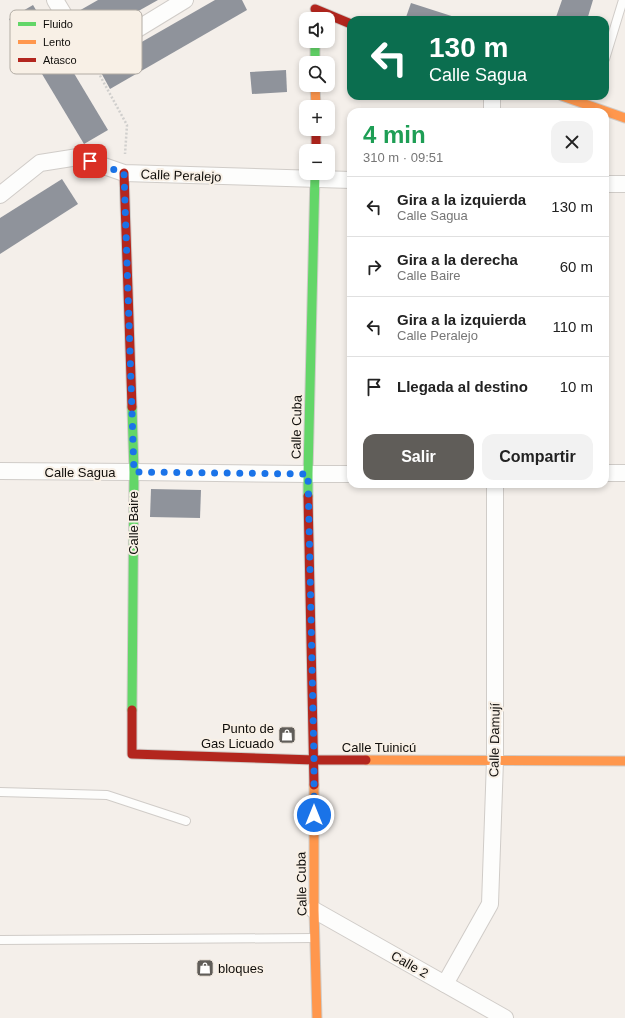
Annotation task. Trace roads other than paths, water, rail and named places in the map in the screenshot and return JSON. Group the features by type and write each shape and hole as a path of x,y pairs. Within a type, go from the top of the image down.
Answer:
{"street":[{"path":"55,0 61,10"},
{"path":"142,26 185,0"},
{"path":"310,0 315,9 347,22"},
{"path":"574,100 597,108"},
{"path":"609,112 625,118"},
{"name":"Calle Peralejo","path":"0,195 40,164 78,157 124,173 299,176"},
{"name":"Calle Baire","path":"124,173 134,472 132,754"},
{"name":"Calle Peralejo","path":"335,178 347,180"},
{"name":"Calle Cuba","path":"315,180 308,474 314,760 314,910 317,1018"},
{"path":"609,184 625,184"},
{"name":"Calle Sagua","path":"0,471 347,474"},
{"path":"609,473 625,473"},
{"name":"Calle Damují","path":"445,984 490,904 495,760 495,488"},
{"name":"Calle Tuinicú","path":"132,754 314,760 625,761"},
{"name":"Calle 2","path":"314,910 505,1018"}],"lane":[{"path":"609,46 623,0"},
{"path":"591,106 593,100"},
{"path":"0,792 107,795 186,822"},
{"path":"0,940 315,938"}],"place":[{"name":"Punto de Gas Licuado","path":"287,735"},
{"name":"bloques","path":"205,968"}]}
